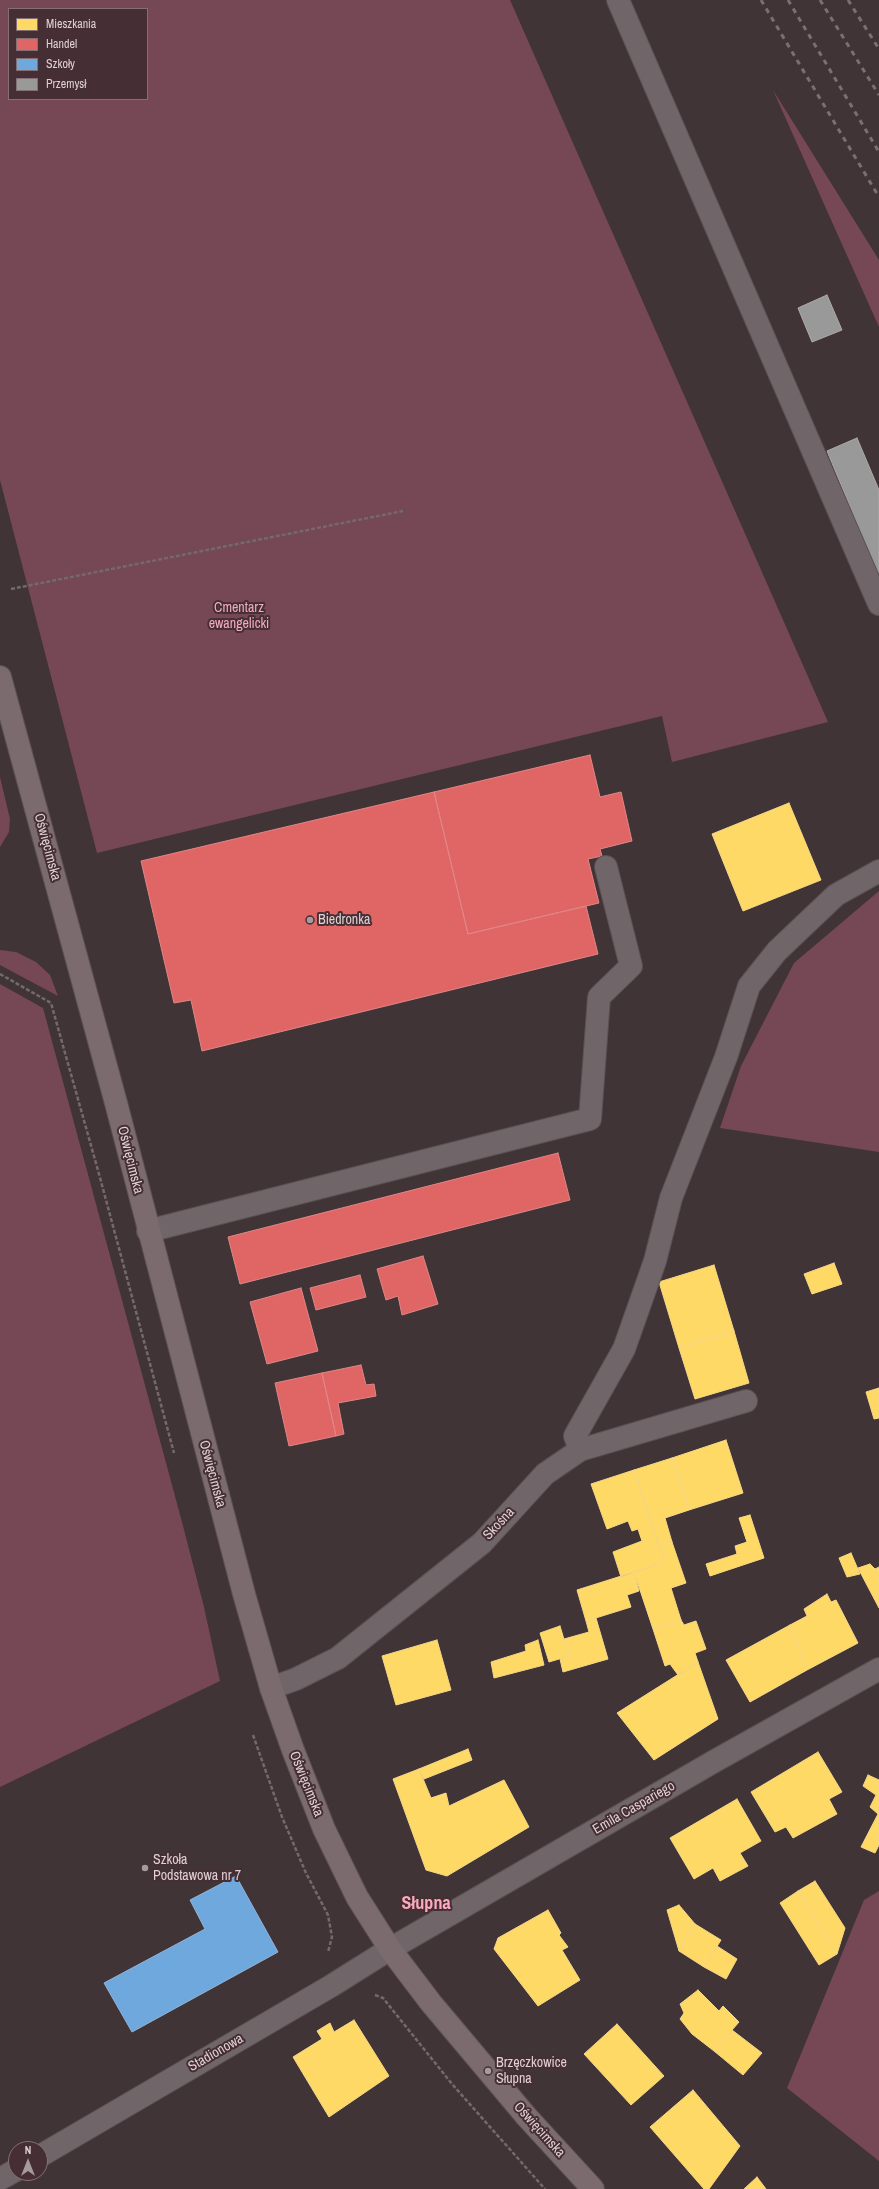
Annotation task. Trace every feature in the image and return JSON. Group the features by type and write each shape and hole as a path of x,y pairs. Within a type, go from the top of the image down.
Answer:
{"main road":[{"name":"Oświęcimska","path":"0,677 116,1103 148,1231 240,1579 271,1688 324,1829 357,1897 390,1949 431,2003 511,2099 593,2189"}],"street":[{"path":"618,0 879,604"},
{"path":"148,1231 590,1119 599,997 631,966 606,867"},
{"path":"580,1450 575,1436 624,1348 655,1261 672,1198 726,1057 749,986 777,951 836,895 879,871"},
{"name":"Skośna","path":"271,1688 338,1658 482,1543 545,1474 580,1450 746,1401"},
{"name":"Emila Caspariego","path":"390,1949 713,1762 879,1669"},
{"name":"Stadionowa","path":"48,2151 324,1990 390,1949"}],"path":[{"path":"11,589 403,511"},
{"path":"369,1994 383,1998 452,2084 545,2189"}],"green space":[{"name":"Cmentarz ewangelicki","path":"0,0 510,0 828,722 672,762 662,716 97,853 0,480"},
{"path":"773,90 879,260 879,327"},
{"path":"0,777 10,819 9,832 0,847"},
{"path":"879,891 879,1152 720,1128 741,1066 794,963"},
{"path":"0,950 16,952 36,962 50,975 58,996 0,965"},
{"path":"0,984 43,1008 182,1522 204,1607 220,1681 0,1787"},
{"path":"879,1891 879,2161 787,2088 864,1900"}],"building: Mieszkania":[{"path":"789,803 821,880 743,911 712,834"},
{"path":"834,1263 842,1284 812,1294 804,1274"},
{"path":"714,1265 734,1331 679,1348 659,1282"},
{"path":"734,1331 749,1383 695,1399 679,1348"},
{"path":"879,1388 879,1418 874,1419 866,1392"},
{"path":"726,1440 743,1493 689,1510 672,1458"},
{"path":"672,1458 689,1510 665,1518 672,1542 659,1546 634,1470"},
{"path":"634,1470 664,1562 621,1577 613,1552 642,1541 638,1529 632,1531 628,1521 607,1529 591,1484"},
{"path":"750,1515 764,1558 710,1576 706,1564 737,1554 735,1546 747,1542 739,1518"},
{"path":"672,1542 686,1583 671,1588 681,1620 653,1629 634,1572 664,1562 659,1546"},
{"path":"851,1553 860,1574 847,1577 839,1558"},
{"path":"870,1564 875,1569 879,1567 879,1608 858,1568"},
{"path":"634,1572 639,1591 627,1595 631,1607 586,1621 577,1590"},
{"path":"827,1594 831,1602 836,1600 858,1643 807,1670 790,1625 807,1616 804,1609"},
{"path":"596,1618 608,1659 563,1672 560,1659 569,1656 564,1639 589,1632 586,1621"},
{"path":"681,1620 684,1625 696,1621 706,1649 695,1653 698,1662 678,1675 670,1664 665,1666 653,1629"},
{"path":"790,1625 807,1670 750,1702 726,1660"},
{"path":"560,1626 569,1656 549,1662 540,1633"},
{"path":"437,1640 451,1690 396,1705 382,1656"},
{"path":"538,1640 544,1665 494,1678 491,1662 526,1651 525,1645"},
{"path":"698,1662 718,1719 654,1760 617,1713"},
{"path":"468,1749 472,1760 424,1779 419,1769"},
{"path":"818,1752 842,1792 829,1799 837,1814 793,1838 786,1827 775,1832 751,1792"},
{"path":"419,1769 431,1798 446,1793 449,1806 504,1780 529,1827 447,1876 426,1870 393,1779"},
{"path":"868,1775 879,1780 879,1845 875,1853 861,1847 878,1814 870,1807 876,1795 863,1786"},
{"path":"737,1799 761,1841 740,1853 748,1866 720,1881 713,1868 694,1879 670,1838"},
{"path":"815,1881 845,1928 837,1954 798,1891"},
{"path":"798,1891 837,1954 819,1965 780,1903"},
{"path":"679,1905 695,1924 679,1951 667,1910"},
{"path":"548,1910 561,1933 559,1935 568,1947 562,1950 580,1980 538,2006 494,1949 498,1938"},
{"path":"695,1924 721,1940 704,1967 679,1951"},
{"path":"717,1946 737,1959 726,1979 704,1967"},
{"path":"698,1990 719,2011 723,2006 739,2022 714,2051 692,2034 680,2019 684,2013 680,2004"},
{"path":"354,2020 389,2076 329,2117 293,2057 322,2039 317,2031 330,2023 334,2032"},
{"path":"617,2024 664,2076 631,2105 584,2054"},
{"path":"732,2030 762,2053 743,2075 714,2051"},
{"path":"693,2090 740,2146 709,2189 704,2189 650,2127"},
{"path":"757,2177 766,2189 744,2189"}],"building: Handel":[{"path":"590,755 600,797 621,792 632,841 600,849 602,856 588,859 599,903 468,934 434,792"},
{"name":"Biedronka","path":"434,792 468,934 586,906 598,954 202,1051 191,1000 174,1003 141,861"},
{"path":"558,1153 570,1200 240,1284 228,1237"},
{"path":"423,1256 438,1304 402,1315 398,1296 386,1300 377,1269"},
{"path":"360,1275 366,1297 316,1310 310,1288"},
{"path":"301,1288 318,1351 267,1364 250,1302"},
{"path":"361,1365 366,1385 374,1384 376,1396 338,1403 344,1434 336,1436 322,1373"},
{"path":"322,1373 336,1436 289,1446 275,1383"}],"building: Szkoły":[{"path":"236,1876 278,1952 132,2032 104,1983 205,1929 190,1900"}],"building: Przemysł":[{"path":"827,295 842,330 812,342 798,308"},
{"path":"857,438 879,490 879,577 827,451"}],"railway":[{"path":"761,0 879,197"},
{"path":"788,0 879,152"},
{"path":"820,0 879,95"},
{"path":"848,0 879,49"}],"place":[{"name":"Biedronka","path":"310,920"},
{"name":"Szkoła Podstawowa nr 7","path":"145,1868"},
{"name":"Brzęczkowice Słupna","path":"488,2071"}],"district":[{"name":"Słupna","path":"426,1904"}]}
